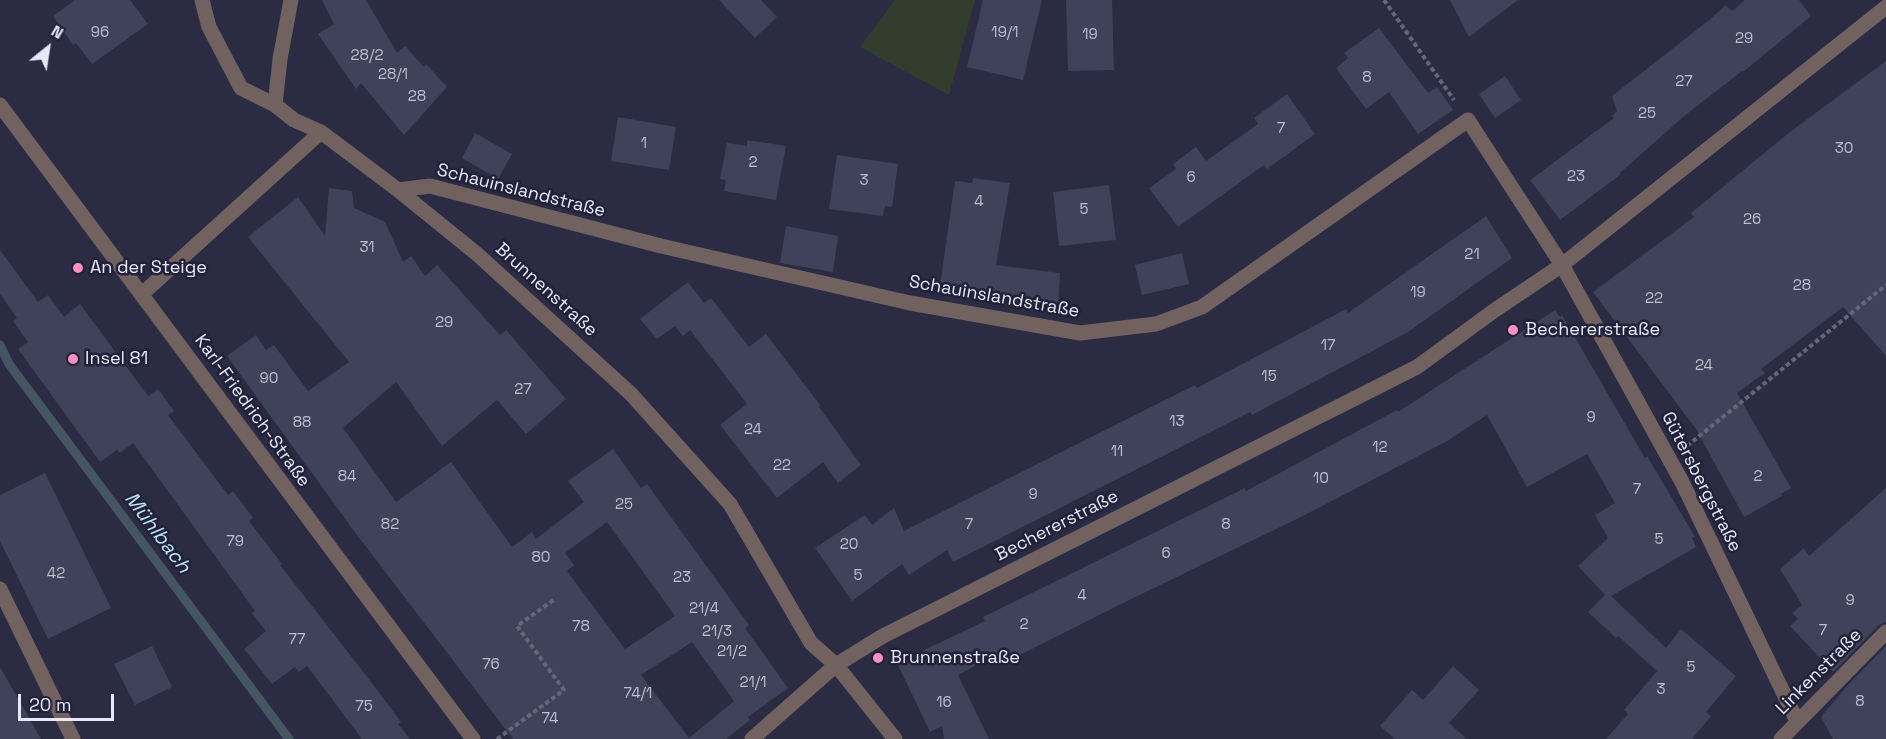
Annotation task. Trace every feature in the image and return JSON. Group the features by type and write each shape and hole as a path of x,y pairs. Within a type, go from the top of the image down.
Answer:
{"street":[{"name":"Brunnenstraße","path":"202,0 209,27 241,88 275,105 294,120 321,132 398,190 477,254 631,394 730,504 811,643 836,665 895,739"},
{"path":"275,105 291,0"},
{"name":"Bechererstraße","path":"752,739 836,665 883,636 1417,367 1562,265 1886,7"},
{"name":"Karl-Friedrich-Straße","path":"0,105 473,739"},
{"path":"1468,120 1562,265"},
{"name":"Schauinslandstraße","path":"398,190 430,186 661,246 876,295 1080,333 1156,324 1202,307 1468,120"},
{"path":"142,294 321,132"},
{"name":"Gütersbergstraße","path":"1562,265 1670,459 1797,721"},
{"path":"0,589 73,739"},
{"name":"Linkenstraße","path":"1781,739 1886,632"}],"path":[{"path":"1384,0 1468,120"},
{"path":"1670,459 1886,285"},
{"path":"496,739 564,690 517,626 555,598"}],"green space":[{"path":"895,0 975,0 949,95 860,47"}],"building":[{"path":"75,0 130,0 148,24 92,64 76,43 73,45 53,16"},
{"path":"322,0 366,0 397,53 405,46 447,87 404,135 361,83 356,89 318,34 334,24"},
{"path":"719,0 761,0 777,17 755,38"},
{"path":"983,0 1042,0 1023,80 967,67"},
{"path":"1066,0 1112,0 1114,70 1068,71"},
{"path":"1450,0 1518,0 1469,37"},
{"path":"1745,0 1799,0 1811,16 1743,72 1683,117 1621,174 1560,220 1530,180 1614,118 1612,116 1617,111 1612,96 1726,5 1732,11"},
{"path":"1379,28 1428,93 1437,87 1453,110 1418,134 1389,92 1366,109 1336,68 1348,58 1344,53"},
{"path":"1886,61 1886,356 1843,307 1761,369 1765,373 1737,393 1791,488 1781,494 1782,496 1744,517 1696,429 1593,292 1694,217 1691,213 1790,132"},
{"path":"1505,76 1521,100 1495,118 1479,94"},
{"path":"1287,94 1315,134 1267,169 1264,165 1178,227 1149,188 1176,169 1173,164 1196,147 1206,161 1258,124 1254,118"},
{"path":"618,117 676,127 669,170 611,161"},
{"path":"475,133 512,154 498,179 462,158"},
{"path":"747,140 786,146 776,200 724,191 726,180 720,179 727,143 747,146"},
{"path":"837,155 898,164 892,207 885,206 883,216 829,209"},
{"path":"973,178 1010,183 996,265 1060,273 1058,312 1026,310 939,292 955,181 972,183"},
{"path":"1109,185 1116,240 1059,246 1053,192"},
{"path":"329,188 352,191 354,208 385,222 403,262 411,256 425,276 437,265 500,335 506,330 566,399 526,434 497,400 442,446 396,382 343,428 396,502 451,462 512,547 532,532 536,539 584,502 568,481 613,449 641,488 647,484 749,625 745,628 788,688 748,717 750,720 726,739 513,739 354,531 227,356 256,335 266,350 274,345 308,391 349,362 248,237 298,197 325,236","holes":["607,522 675,616 625,649 567,571 574,565 565,553","692,642 734,701 689,738 641,675"]},
{"path":"1486,216 1512,258 1408,332 1252,415 1250,412 953,562 947,550 909,575 902,564 852,601 815,548 865,515 872,525 894,508 904,531 1195,385 1197,388 1346,309 1348,313"},
{"path":"786,226 838,236 833,272 780,263"},
{"path":"0,250 38,302 48,295 64,317 80,304 148,396 158,389 174,411 168,415 228,495 233,491 253,518 249,521 282,564 280,565 401,722 398,724 410,739 362,739 307,666 299,672 295,667 272,684 244,649 266,631 252,613 255,611 133,443 120,453 117,450 100,462 18,349 28,342 13,321 17,318 0,294"},
{"path":"1182,253 1189,284 1142,295 1135,265"},
{"path":"688,282 704,303 711,298 749,347 766,334 820,405 819,407 861,465 838,483 823,462 777,498 720,425 747,404 690,330 683,336 675,326 657,339 640,319"},
{"path":"1555,310 1560,317 1562,315 1645,458 1647,456 1695,537 1692,538 1696,547 1611,596 1666,648 1681,629 1736,676 1706,712 1711,716 1692,739 1606,739 1628,714 1624,710 1657,671 1588,612 1605,595 1578,566 1608,538 1595,515 1615,503 1587,454 1527,487 1487,415 1447,441 1303,516 1006,662 1001,652 958,675 989,739 944,739 942,726 930,732 897,663 985,621 983,617 1245,488 1246,491 1397,410 1398,412"},
{"path":"45,473 111,608 48,639 0,541 0,495"},
{"path":"1886,488 1886,622 1879,625 1833,672 1790,626 1798,619 1792,613 1802,605 1780,569 1804,548 1809,556"},
{"path":"152,646 172,687 135,705 114,664"},
{"path":"1886,646 1886,739 1833,739 1821,717 1846,687"},
{"path":"1453,666 1479,690 1449,723 1467,739 1395,739 1380,726 1412,690 1423,700"},
{"path":"0,667 41,739 0,739"}],"waterway":[{"name":"Mühlbach","path":"0,345 9,364 289,739"}],"place":[{"name":"An der Steige","path":"78,268"},
{"name":"Bechererstraße","path":"1513,330"},
{"name":"Insel 81","path":"73,359"},
{"name":"Brunnenstraße","path":"878,658"}]}
